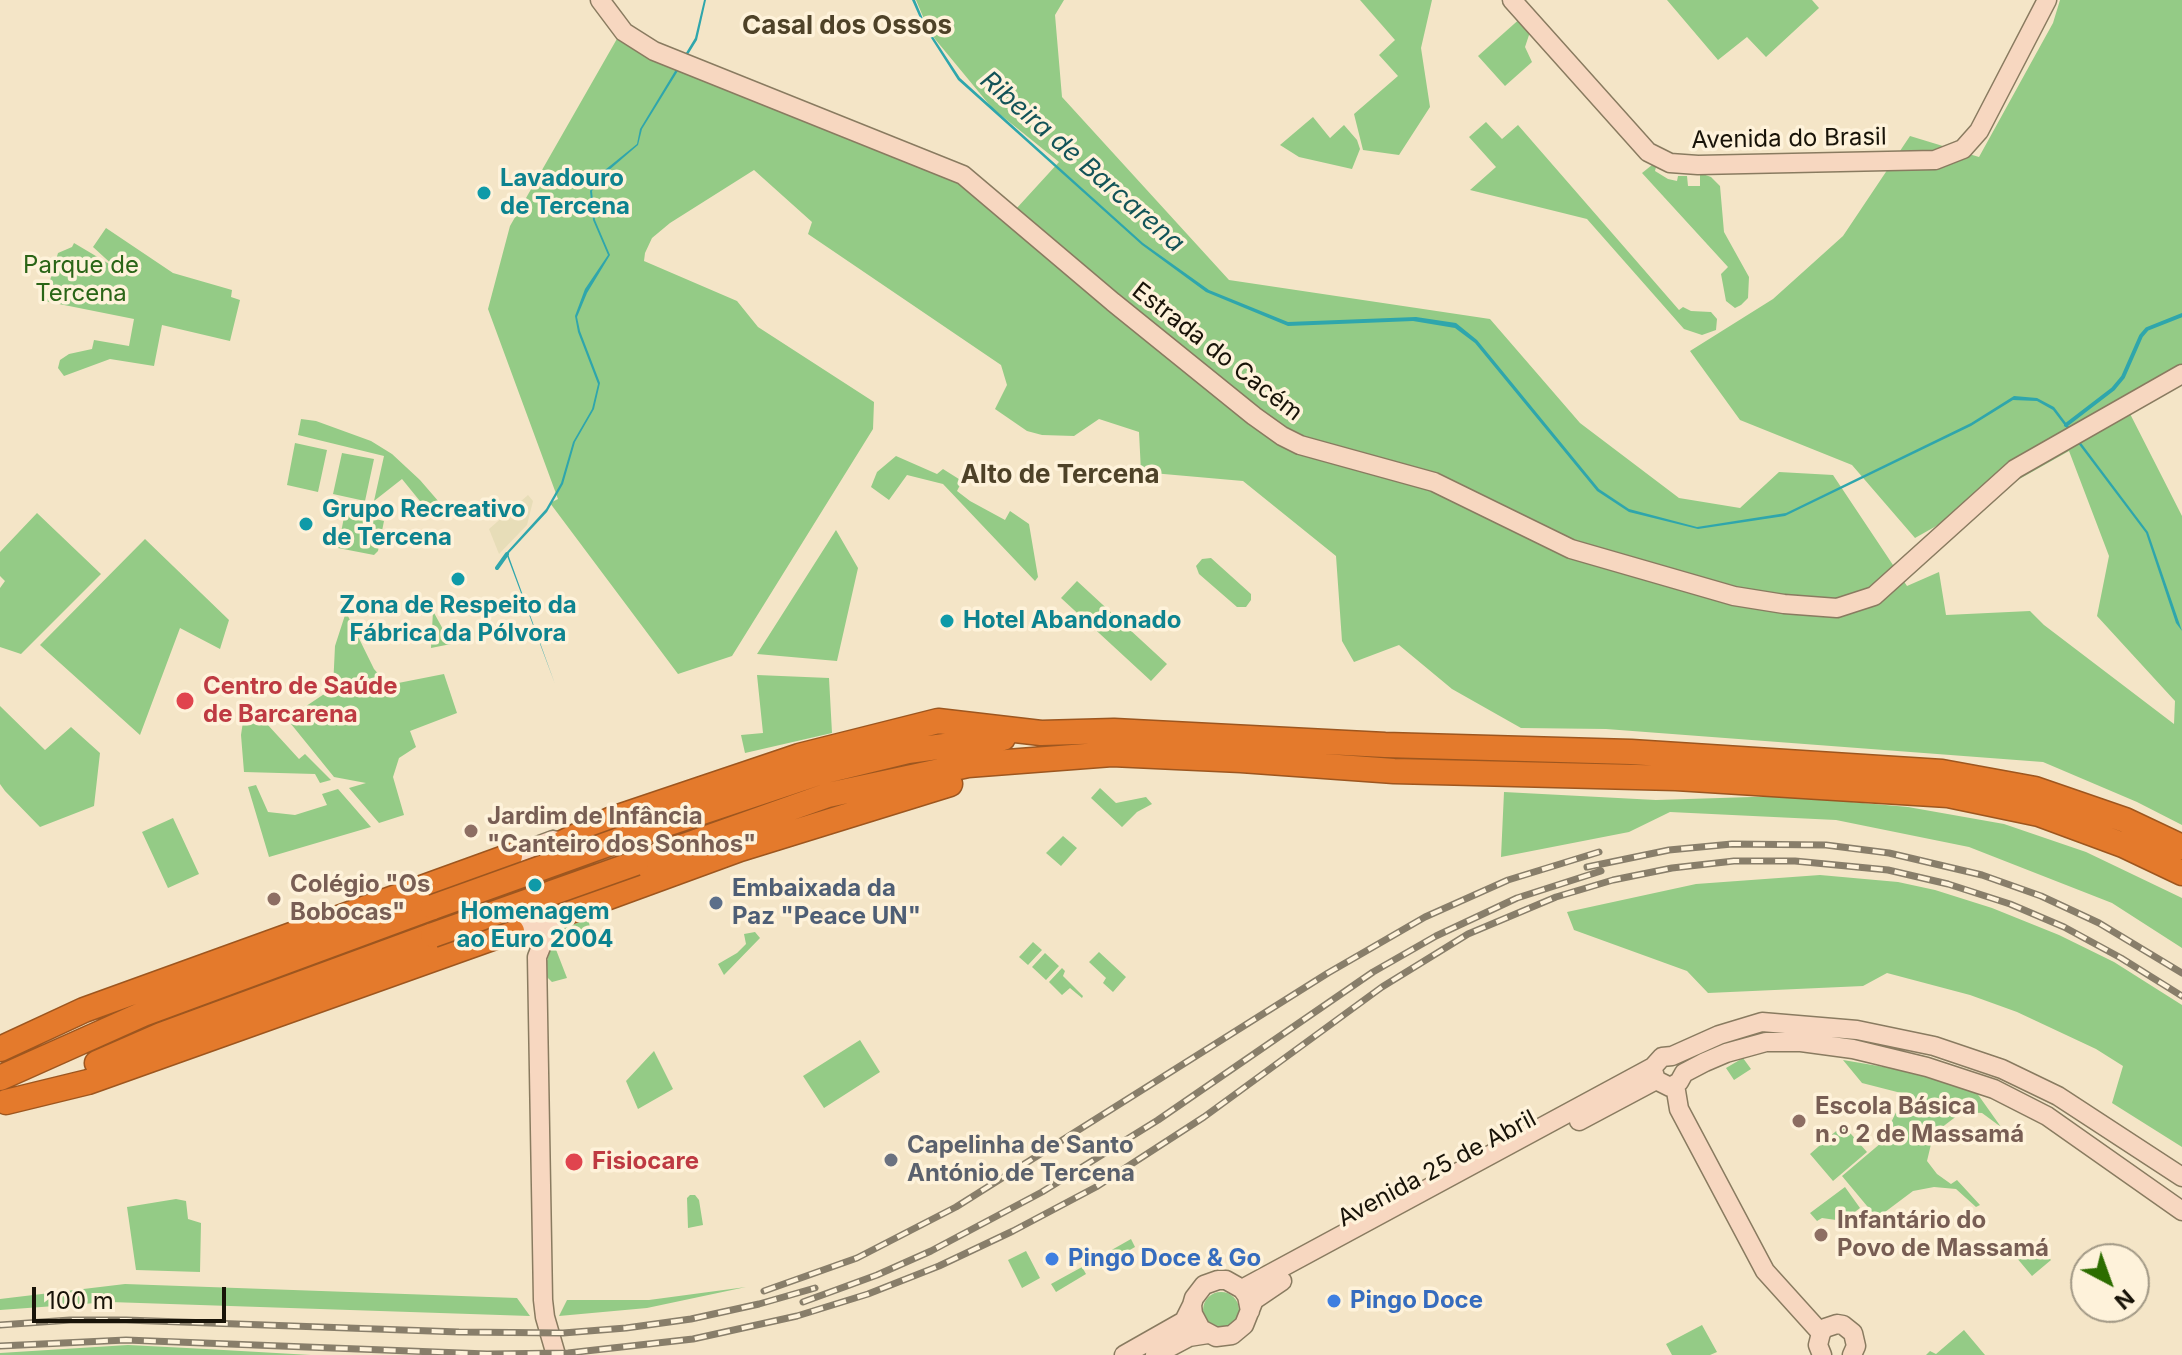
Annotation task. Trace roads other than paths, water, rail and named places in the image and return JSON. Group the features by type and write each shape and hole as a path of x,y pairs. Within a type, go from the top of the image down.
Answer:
{"highway":[{"path":"564,842 612,819 799,756 915,726 938,721 1041,733"},
{"path":"0,1078 143,1014 636,834 821,772 908,751 1041,733 1114,731 1385,745 1631,752 1942,772 2035,789 2125,820 2182,847"},
{"path":"3,1104 161,1035 828,795 968,765 1112,754 1394,771 1676,778 1948,795 2039,814 2123,845 2182,873"},
{"path":"562,914 740,849 1045,757"},
{"path":"0,1049 84,1010 510,856"},
{"path":"3,1104 88,1082 515,930"}],"street":[{"name":"Estrada do Cacém","path":"600,0 624,32 654,51 963,175 1254,416 1300,445 1416,474 1563,546 1601,560 1734,596 1837,608 1874,596 2015,469 2182,374"},
{"name":"Avenida do Brasil","path":"1512,0 1648,152 1670,163 1698,165 1935,160 1963,149 1979,131 2047,0"},
{"path":"537,957 515,930 498,922 491,912 485,893 488,875 510,856 553,840 564,842 579,856 587,873 585,890 547,932 537,957 543,1300 556,1355"},
{"path":"515,930 562,914"},
{"name":"Avenida 25 de Abril","path":"1250,1311 1254,1300 1261,1294 1294,1274 1655,1074 1658,1059 1762,1022 1857,1030 1934,1046 2002,1069 2058,1096 2182,1177"},
{"path":"1655,1074 1664,1086 1726,1053 1766,1042 1801,1042 1853,1049 1927,1067 1994,1089 2047,1116 2182,1211"},
{"path":"1672,1056 1680,1060 1679,1109 1765,1271 1821,1333"},
{"name":"Avenida 25 de Abril","path":"1242,1289 1655,1074"},
{"path":"1124,1355 1184,1321 1198,1291 1211,1282 1226,1280 1242,1289 1250,1311 1244,1325 1232,1335 1216,1337 1196,1322 1192,1305"},
{"path":"1822,1355 1818,1345 1821,1333 1831,1325 1849,1328 1856,1339 1856,1354"},
{"path":"1155,1355 1189,1337 1208,1334"}],"water":[{"path":"704,0 697,40 642,129 638,145 601,177 592,191 595,220 610,255 587,293 577,317 600,383 594,409 575,442 563,484 547,512 508,554 555,684 506,553 546,509 561,483 573,442 592,409 598,384 578,332 575,316 585,289 608,255 593,220 590,191 600,174 637,144 640,129 695,38"},
{"path":"912,0 915,0 926,26 960,78 1143,243 1209,290 1288,322 1416,317 1456,323 1477,340 1599,489 1629,509 1697,527 1786,513 1971,423 2014,396 2037,398 2054,407 2148,532 2182,631 2176,623 2146,533 2053,410 2037,401 2013,400 1971,426 1785,516 1698,529 1629,512 1597,491 1475,343 1455,328 1413,321 1288,326 1206,292 1142,245 958,80 924,27"}],"waterway":[{"path":"2066,425 2113,389 2123,377 2147,329 2182,315"},
{"path":"497,568 507,554"}],"railway":[{"path":"1587,867 1669,850 1732,844 1826,845 1889,853 1982,875 2041,896 2099,923 2182,973"},
{"path":"764,1291 857,1258 956,1207 1328,973 1425,917 1508,880 1599,852"},
{"path":"0,1346 126,1340 487,1354 568,1353 693,1339 797,1316 868,1294 939,1266 1096,1187 1204,1117 1382,987 1468,934 1556,897 1613,880 1672,868 1734,861 1795,861 1888,870 1948,884 2010,904 2064,927 2182,996"},
{"path":"803,1302 931,1251 1042,1192 1158,1120 1373,972 1436,936 1517,898 1601,871"},
{"path":"0,1325 126,1320 563,1333 691,1319 815,1288"}],"place":[{"name":"Lavadouro de Tercena","path":"484,193"},
{"name":"Grupo Recreativo de Tercena","path":"306,524"},
{"name":"Zona de Respeito da Fábrica da Pólvora","path":"458,579"},
{"name":"Hotel Abandonado","path":"947,621"},
{"name":"Centro de Saúde de Barcarena","path":"185,701"},
{"name":"Jardim de Infância \"Canteiro dos Sonhos\"","path":"471,831"},
{"name":"Homenagem ao Euro 2004","path":"535,885"},
{"name":"Colégio \"Os Bobocas\"","path":"274,899"},
{"name":"Embaixada da Paz \"Peace UN\"","path":"716,903"},
{"name":"Escola Básica n.º 2 de Massamá","path":"1799,1121"},
{"name":"Capelinha de Santo António de Tercena","path":"891,1160"},
{"name":"Fisiocare","path":"574,1162"},
{"name":"Infantário do Povo de Massamá","path":"1821,1235"},
{"name":"Pingo Doce & Go","path":"1052,1259"},
{"name":"Pingo Doce","path":"1334,1301"}],"district":[{"name":"Casal dos Ossos","path":"847,26"},
{"name":"Alto de Tercena","path":"1060,475"}],"water label":[{"name":"Ribeira de Barcarena","path":"1082,162"}],"park label":[{"name":"Parque de Tercena","path":"81,280"}]}
